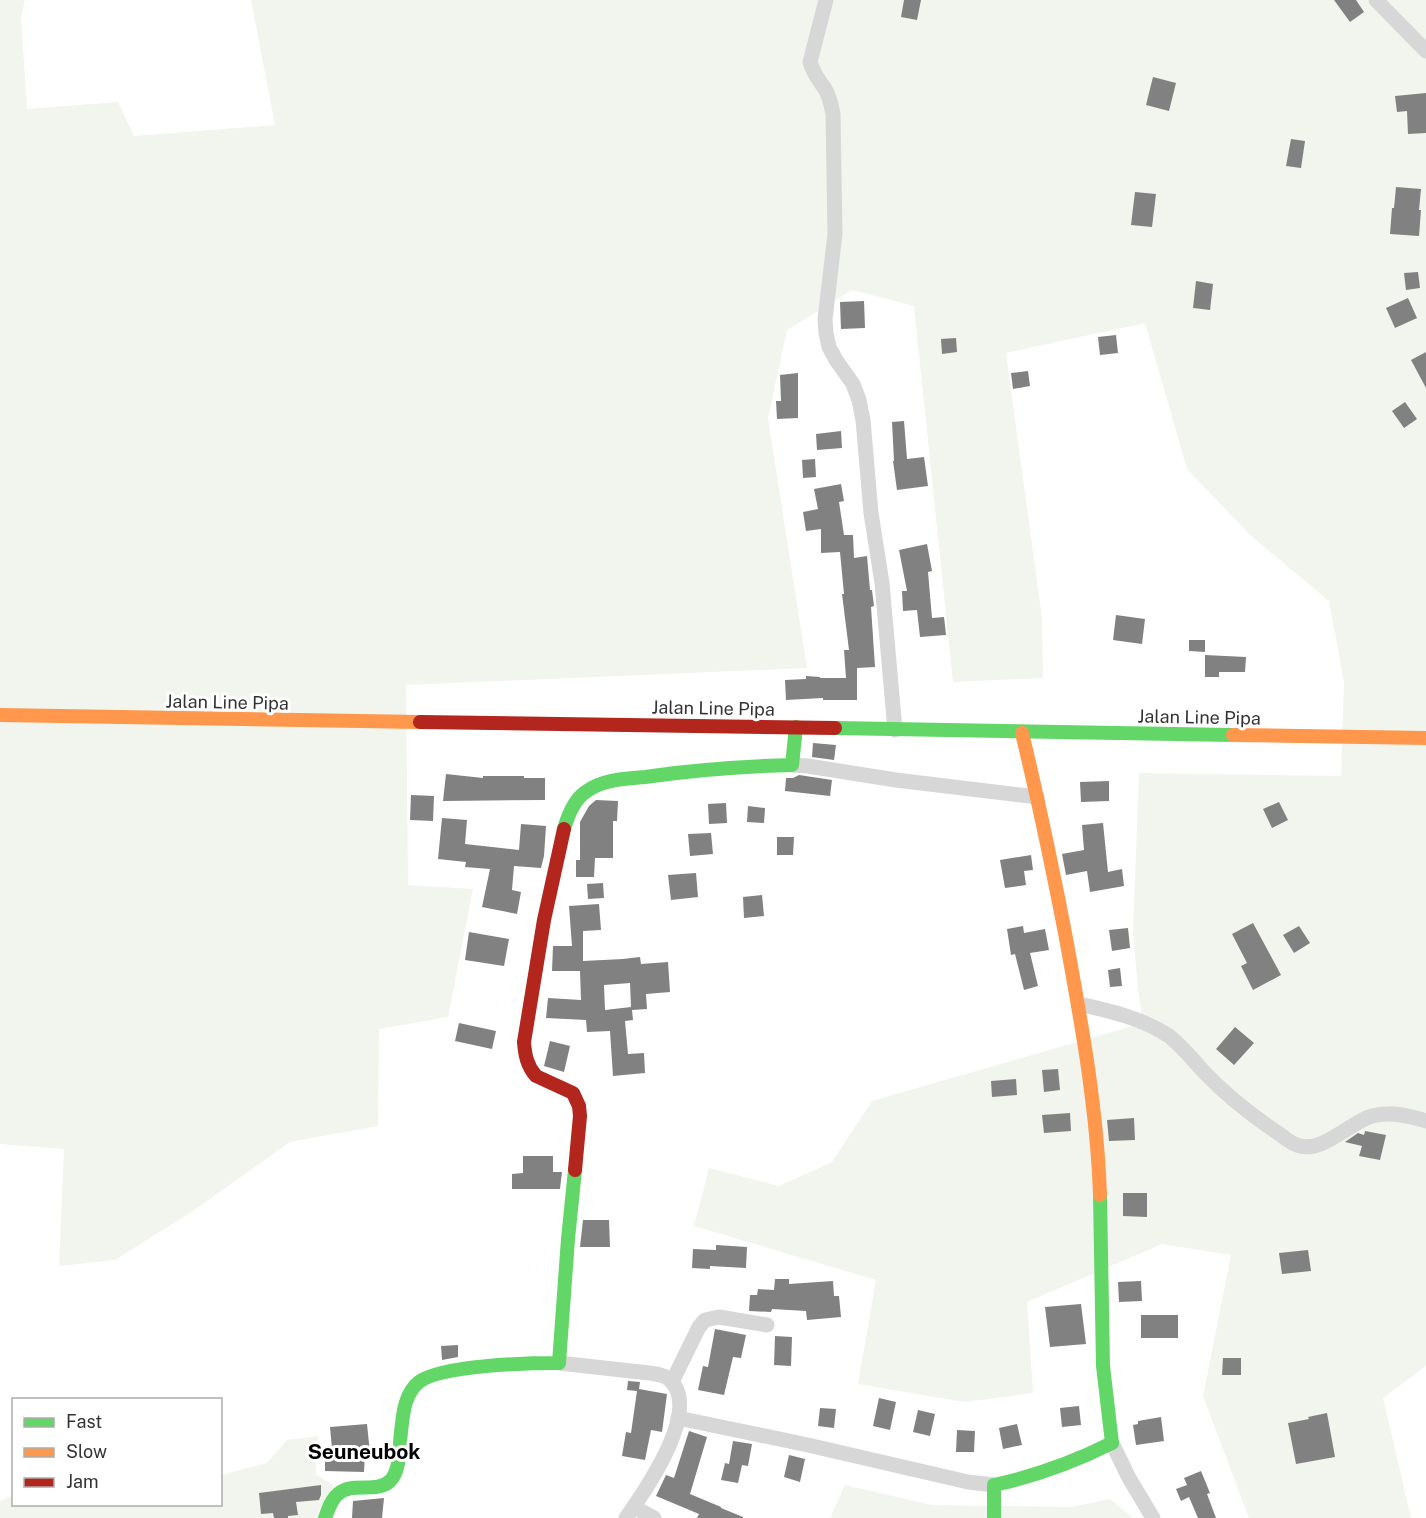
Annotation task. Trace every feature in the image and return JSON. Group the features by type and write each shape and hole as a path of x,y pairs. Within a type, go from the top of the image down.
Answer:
{"street":[{"path":"826,0 810,62 813,71 826,90 833,114 835,234 825,319 826,333 829,347 853,384 863,420 868,486 882,583 895,730"},
{"path":"1376,0 1426,51"},
{"name":"Jalan Line Pipa","path":"0,716 1426,738"},
{"path":"792,765 796,727"},
{"path":"1022,733 1079,1004 1088,1068 1098,1155 1103,1367 1112,1443 1129,1478 1153,1518"},
{"path":"559,1363 579,1106 573,1093 536,1076 531,1071 525,1057 524,1042 547,903 562,834 567,819 580,796 588,789 600,784 690,770 792,765 966,790 1037,797"},
{"path":"1079,1004 1131,1017 1170,1037 1222,1091 1272,1129 1299,1146 1319,1144 1357,1123 1378,1115 1399,1114 1426,1121"},
{"path":"672,1382 699,1327 705,1320 719,1317 767,1325"},
{"path":"325,1518 336,1494 344,1489 381,1486 391,1480 396,1469 404,1406 411,1390 421,1379 432,1374 453,1370 540,1363 649,1373 662,1375 672,1382 680,1399 678,1419 666,1453 630,1513 654,1518"},
{"path":"678,1419 808,1445 968,1482 994,1485 1070,1464 1112,1443"},
{"path":"994,1485 994,1518"}],"shaded area":[{"path":"0,0 25,0 21,18 27,109 118,102 134,136 275,125 251,0 1426,0 1426,1366 1383,1398 1411,1518 1249,1518 1203,1396 1231,1255 1162,1244 1027,1302 1033,1393 965,1402 858,1384 876,1280 694,1226 709,1168 779,1186 832,1162 872,1101 1143,1023 1133,932 1139,773 1341,776 1344,682 1329,601 1250,535 1187,469 1145,323 1006,353 1042,618 1043,678 953,682 914,306 852,290 787,330 768,418 807,668 406,685 408,885 473,889 448,1017 379,1029 378,1126 290,1142 190,1213 115,1260 59,1266 64,1149 0,1144"},
{"path":"318,1436 316,1474 334,1486 315,1518 0,1518 0,1501 12,1495 12,1506 222,1506 222,1475 267,1463 287,1440"},
{"path":"845,1485 932,1505 1071,1507 1110,1499 1133,1518 830,1518"}],"building":[{"path":"904,0 921,0 917,20 901,17"},
{"path":"1334,0 1356,0 1364,12 1350,22"},
{"path":"1153,77 1176,83 1169,111 1146,105"},
{"path":"1426,93 1426,133 1408,134 1407,111 1397,112 1395,96"},
{"path":"1291,139 1305,141 1301,168 1286,166"},
{"path":"1396,187 1421,189 1419,236 1390,234"},
{"path":"1135,192 1156,194 1152,227 1131,225"},
{"path":"1418,272 1420,288 1406,290 1404,273"},
{"path":"1196,281 1213,284 1210,310 1193,308"},
{"path":"1408,298 1417,318 1395,328 1386,308"},
{"path":"864,301 865,328 841,329 840,302"},
{"path":"1116,335 1118,353 1100,355 1098,337"},
{"path":"956,338 957,352 942,354 941,339"},
{"path":"1426,352 1426,388 1411,360"},
{"path":"1028,371 1030,386 1013,389 1011,373"},
{"path":"798,373 798,418 777,419 776,401 781,401 780,375"},
{"path":"1405,402 1417,419 1404,428 1392,411"},
{"path":"904,421 907,459 924,457 928,486 897,490 893,461 892,422"},
{"path":"841,431 842,448 817,450 816,434"},
{"path":"815,459 816,477 803,478 802,460"},
{"path":"841,484 844,501 839,502 844,535 853,535 854,558 867,556 874,606 871,607 875,667 857,668 857,700 823,700 823,698 786,700 785,680 806,679 806,676 846,678 844,650 849,650 842,594 844,594 840,552 821,553 821,529 806,531 803,512 818,509 814,489"},
{"path":"927,544 932,571 928,572 932,618 944,617 946,635 920,637 917,610 903,611 902,591 907,591 899,550"},
{"path":"1116,615 1145,619 1142,644 1113,640"},
{"path":"1189,640 1205,640 1205,652 1189,651"},
{"path":"1205,655 1246,657 1245,672 1219,672 1219,677 1205,677"},
{"path":"813,743 836,745 834,760 812,757"},
{"path":"446,774 483,778 483,776 524,776 524,778 545,778 545,800 443,801"},
{"path":"799,775 832,780 830,796 785,791 786,778"},
{"path":"1109,781 1109,801 1081,802 1080,782"},
{"path":"411,795 434,796 433,821 410,820"},
{"path":"596,800 618,801 617,821 613,821 613,858 595,858 594,877 576,877 576,860 580,860 580,822 589,806"},
{"path":"1279,802 1288,820 1272,828 1263,809"},
{"path":"726,803 727,823 709,824 708,804"},
{"path":"748,806 765,808 764,823 747,822"},
{"path":"442,818 467,820 465,844 519,850 521,824 546,826 541,868 514,866 512,890 521,892 517,914 482,907 490,869 465,867 466,862 438,859"},
{"path":"1103,823 1108,872 1122,869 1124,886 1090,892 1087,871 1066,875 1062,854 1084,850 1082,825"},
{"path":"711,833 713,854 690,856 688,834"},
{"path":"777,837 794,837 793,855 777,855"},
{"path":"1031,855 1033,870 1024,871 1026,885 1005,888 1000,860"},
{"path":"696,873 698,897 671,900 668,875"},
{"path":"603,883 604,898 588,899 587,884"},
{"path":"762,895 764,916 744,918 743,897"},
{"path":"599,904 601,930 583,931 583,961 640,957 641,964 668,962 670,992 646,994 647,1009 632,1010 633,1020 625,1021 628,1054 644,1053 645,1073 613,1076 610,1031 587,1032 586,1020 546,1018 548,998 581,1000 580,971 552,971 553,946 572,946 569,906","holes":["630,983 631,1007 605,1010 604,985"]},
{"path":"1253,923 1281,975 1253,990 1241,966 1247,963 1232,934"},
{"path":"1023,926 1024,933 1045,929 1049,950 1030,953 1038,986 1024,990 1015,954 1011,955 1007,929"},
{"path":"1299,926 1310,943 1294,953 1283,935"},
{"path":"1128,928 1130,948 1112,951 1109,930"},
{"path":"469,932 509,939 504,966 465,960"},
{"path":"1120,968 1122,986 1110,987 1108,970"},
{"path":"459,1023 496,1031 492,1049 455,1041"},
{"path":"1235,1027 1254,1043 1234,1065 1216,1049"},
{"path":"550,1041 570,1046 564,1072 544,1066"},
{"path":"1058,1069 1060,1090 1044,1092 1042,1070"},
{"path":"1016,1079 1017,1095 992,1097 991,1081"},
{"path":"1070,1113 1071,1131 1044,1133 1042,1115"},
{"path":"1134,1118 1135,1140 1109,1141 1107,1120"},
{"path":"1365,1131 1386,1135 1380,1160 1359,1156 1362,1146 1345,1142 1358,1133 1364,1135"},
{"path":"523,1156 553,1156 553,1172 562,1172 560,1189 512,1189 512,1174 523,1173"},
{"path":"1123,1193 1147,1193 1147,1217 1123,1216"},
{"path":"583,1220 609,1220 610,1247 580,1247"},
{"path":"716,1245 747,1247 746,1268 710,1266 710,1269 692,1268 693,1249 716,1250"},
{"path":"1308,1250 1311,1271 1282,1274 1279,1253"},
{"path":"775,1279 789,1279 789,1284 833,1281 834,1296 839,1296 841,1317 807,1320 806,1311 772,1309 771,1312 749,1311 750,1295 757,1295 758,1289 774,1290"},
{"path":"1141,1281 1142,1301 1119,1302 1118,1282"},
{"path":"1081,1304 1086,1344 1050,1347 1045,1307"},
{"path":"1141,1315 1178,1315 1178,1338 1141,1338"},
{"path":"715,1329 746,1335 741,1358 733,1357 724,1395 698,1390 703,1366 708,1367"},
{"path":"775,1336 792,1337 791,1366 774,1365"},
{"path":"458,1345 458,1357 442,1360 441,1346"},
{"path":"1223,1358 1241,1358 1241,1375 1222,1375"},
{"path":"628,1381 640,1382 639,1389 667,1394 662,1432 651,1430 645,1460 622,1456 626,1432 631,1433 637,1391 627,1390"},
{"path":"879,1398 896,1402 890,1430 873,1426"},
{"path":"1079,1406 1081,1425 1062,1427 1060,1408"},
{"path":"820,1408 836,1409 834,1428 818,1426"},
{"path":"918,1410 935,1414 930,1436 913,1432"},
{"path":"1327,1413 1335,1457 1296,1464 1288,1423"},
{"path":"1161,1417 1164,1441 1136,1445 1133,1425 1138,1424 1138,1421"},
{"path":"367,1424 370,1453 365,1453 364,1472 325,1471 325,1459 333,1459 330,1427"},
{"path":"1017,1424 1022,1445 1003,1449 999,1428"},
{"path":"957,1430 975,1431 974,1452 956,1452"},
{"path":"689,1431 707,1437 690,1494 743,1518 697,1518 699,1514 656,1496 666,1475 674,1478"},
{"path":"733,1441 752,1444 748,1466 742,1465 738,1483 721,1480 725,1463 729,1464"},
{"path":"789,1455 805,1459 800,1482 784,1477"},
{"path":"1201,1471 1210,1493 1207,1494 1216,1518 1198,1518 1189,1497 1181,1501 1176,1489 1187,1485 1184,1478"},
{"path":"321,1485 319,1500 296,1502 298,1515 274,1518 273,1513 261,1514 259,1493"},
{"path":"384,1498 382,1518 352,1518 353,1501"}],"traffic: fast":[{"path":"564,829 578,798 594,787 608,782 700,770 792,765 796,727"},
{"path":"835,728 1233,735"},
{"path":"325,1518 333,1499 344,1490 378,1487 390,1481 394,1476 399,1458 405,1405 410,1392 419,1382 430,1376 465,1369 559,1363 575,1170"},
{"path":"994,1518 994,1485 1054,1468 1112,1443 1103,1366 1100,1195"}],"traffic: slow":[{"path":"0,715 420,722"},
{"path":"1022,733 1055,883 1082,1031 1096,1129 1100,1195"},
{"path":"1233,735 1426,738"}],"traffic: jam":[{"path":"420,722 835,728"},
{"path":"564,829 544,920 524,1042 527,1060 536,1076 573,1093 579,1106 575,1170"}],"district":[{"name":"Seuneubok","path":"364,1451"}]}
